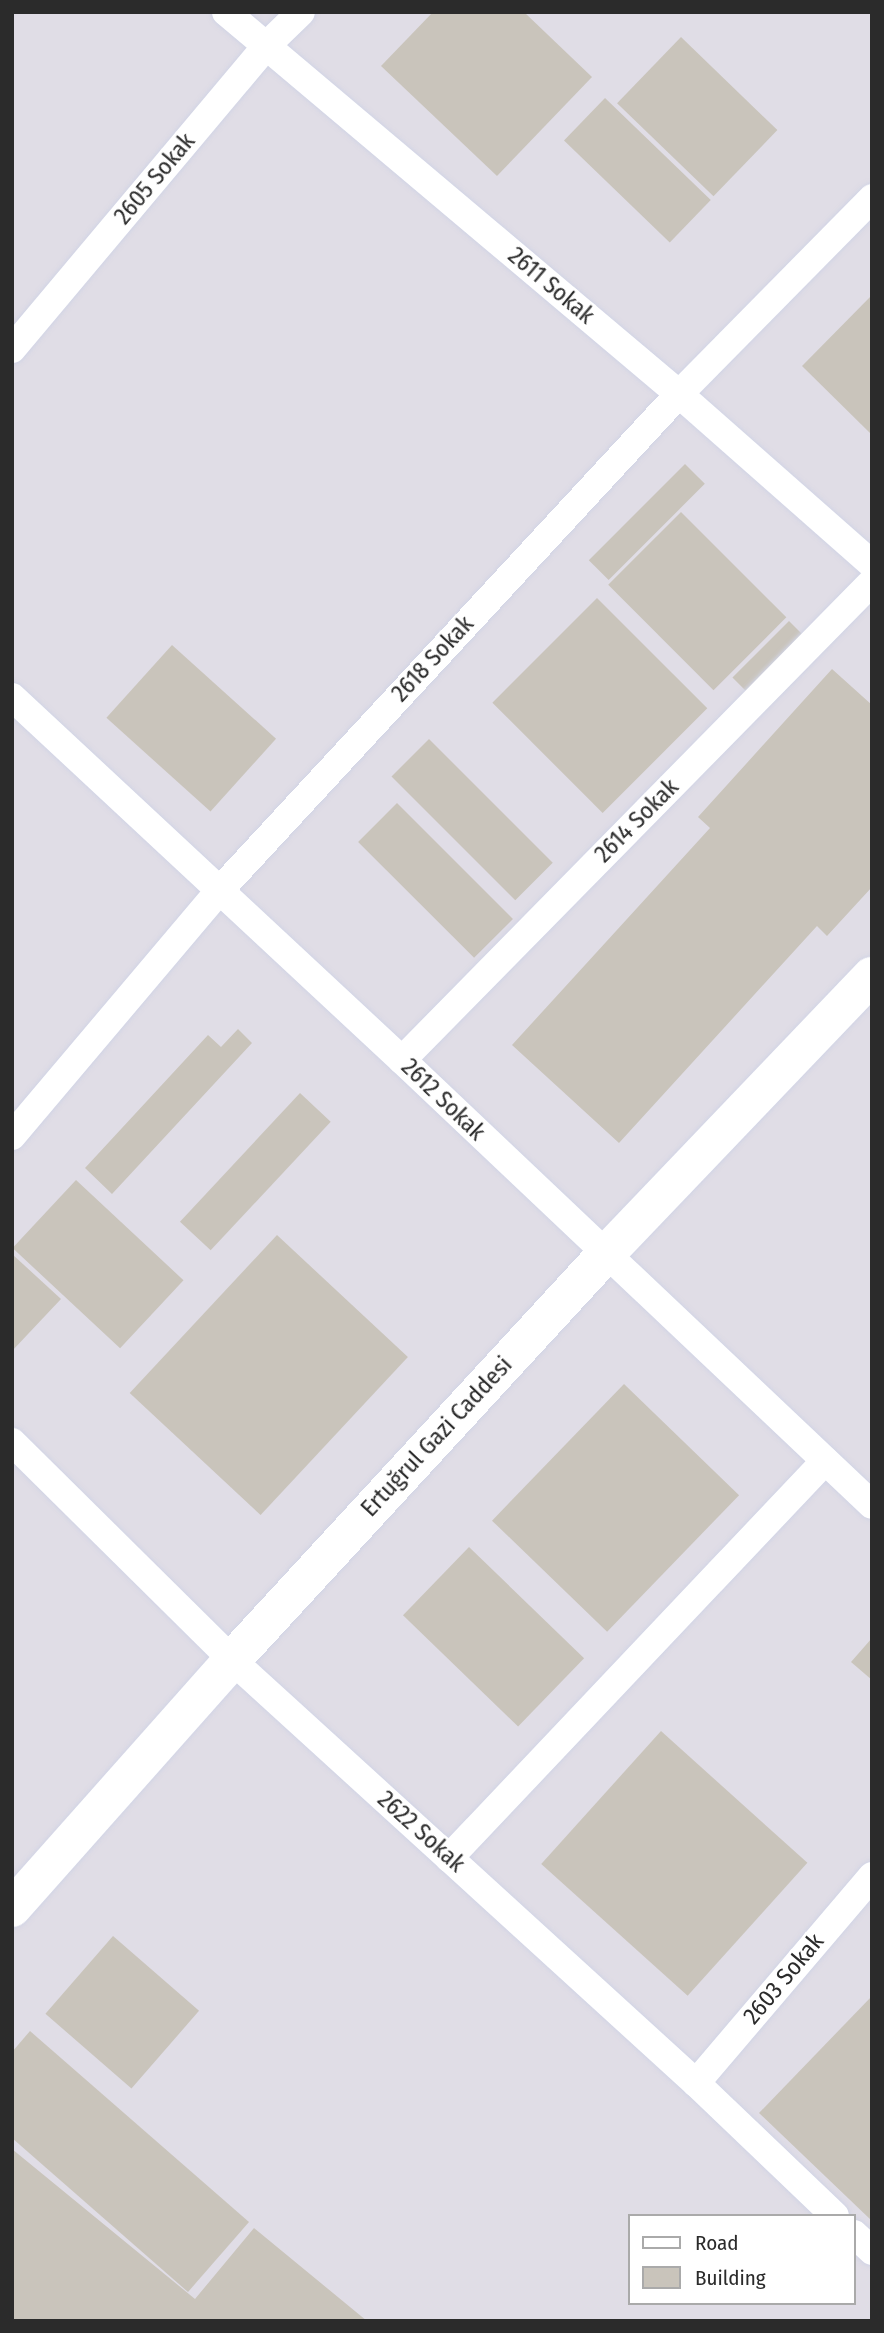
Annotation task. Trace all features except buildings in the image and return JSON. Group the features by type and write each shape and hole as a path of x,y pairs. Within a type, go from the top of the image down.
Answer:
{"main road":[{"name":"Ertuğrul Gazi Caddesi","path":"12,1908 232,1660 605,1255 872,976"}],"street":[{"name":"2611 Sokak","path":"226,12 678,394 872,564"},
{"name":"2605 Sokak","path":"12,349 265,47 301,12"},
{"name":"2618 Sokak","path":"12,1136 220,890 678,394 872,198"},
{"name":"2614 Sokak","path":"402,1060 872,582"},
{"name":"2612 Sokak","path":"12,697 402,1060 872,1505"},
{"name":"2622 Sokak","path":"12,1442 232,1660 696,2083 833,2214"},
{"path":"449,1858 825,1461"},
{"name":"2603 Sokak","path":"696,2083 872,1876"},
{"path":"856,2236 872,2251"}],"shaded area":[{"path":"12,12 872,12 872,2321 12,2321"}]}
